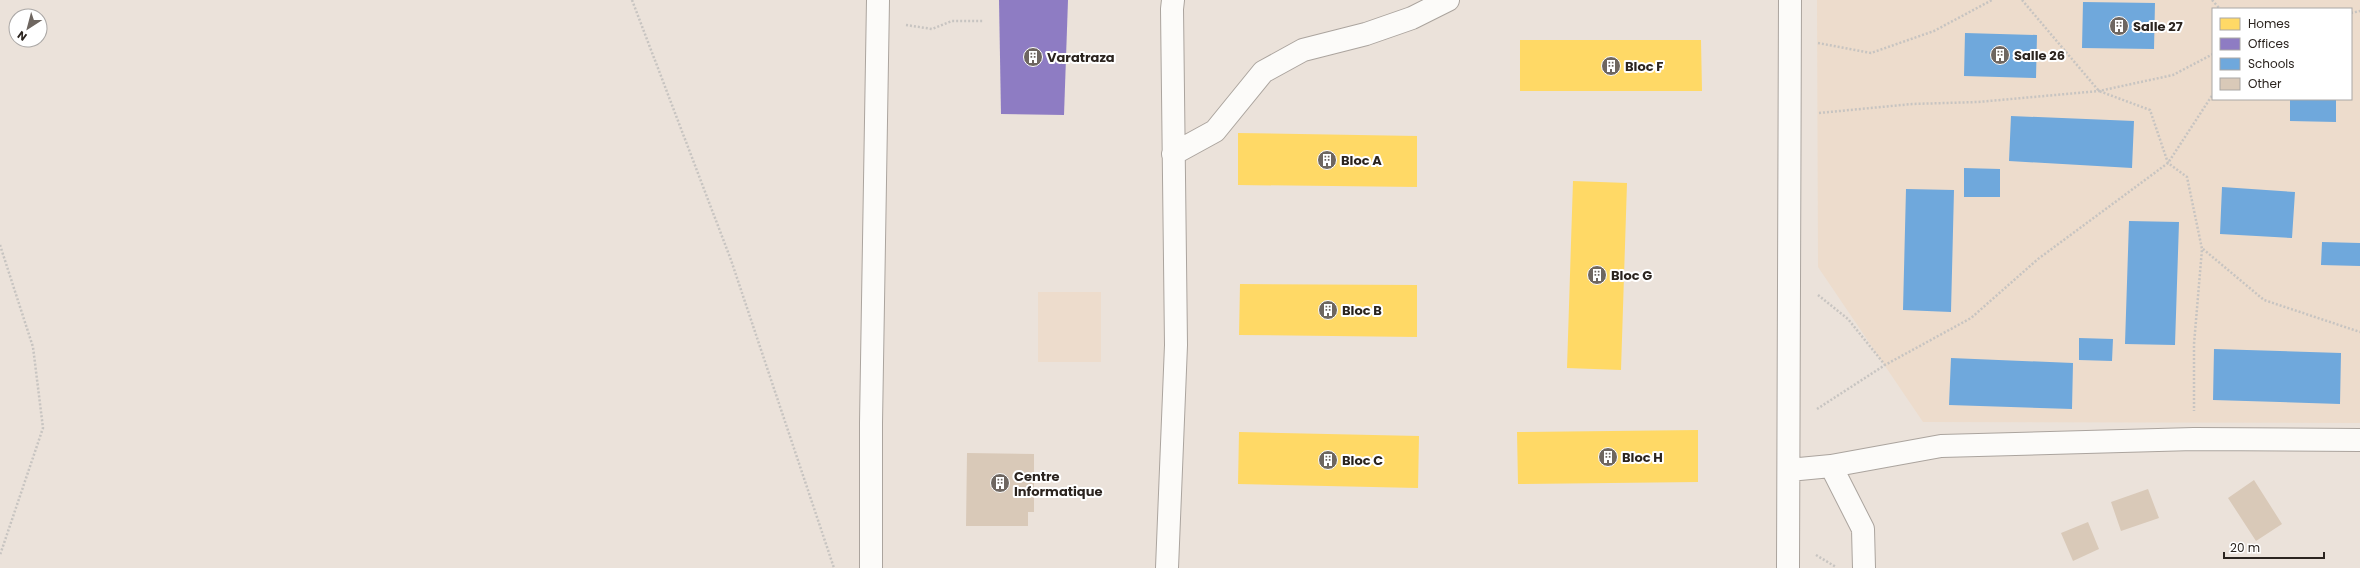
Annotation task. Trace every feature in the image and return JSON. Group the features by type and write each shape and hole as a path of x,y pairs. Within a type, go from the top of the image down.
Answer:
{"street":[{"path":"1167,568 1176,345 1173,154 1173,0"},
{"path":"1173,154 1215,131 1263,72 1296,53 1366,34 1412,18 1448,0"},
{"path":"1788,568 1790,427 1790,0"},
{"path":"871,568 877,10"},
{"path":"1789,470 1831,466 1941,446 2194,439 2360,440"},
{"path":"1831,466 1863,529 1864,568"}],"path":[{"path":"632,0 730,260 834,568"},
{"path":"1790,37 1871,53 1934,31 1992,0"},
{"path":"2022,0 2099,91 2150,110 2168,163 2187,177 2202,249 2194,344 2194,439"},
{"path":"2212,0 2219,8"},
{"path":"877,10 932,29 952,22 984,21"},
{"path":"1790,116 1912,104 1978,102 2099,91 2173,75 2212,55"},
{"path":"1790,427 1885,365 1971,318 2038,258 2168,163 2212,96"},
{"path":"0,245 33,347 43,428 0,555"},
{"path":"2202,249 2264,300 2360,332"},
{"path":"1790,272 1848,319 1885,365"}],"shaded area":[{"path":"1817,0 2360,0 2360,423 1923,422 1818,267"},
{"path":"1038,292 1101,292 1101,362 1038,362"}],"building: Homes":[{"name":"Bloc F","path":"1520,40 1701,40 1702,91 1520,91"},
{"name":"Bloc A","path":"1238,133 1417,136 1417,187 1238,185"},
{"name":"Bloc G","path":"1573,181 1627,183 1621,370 1567,368"},
{"name":"Bloc B","path":"1240,284 1417,285 1417,337 1239,335"},
{"name":"Bloc H","path":"1698,430 1698,482 1518,484 1517,432"},
{"name":"Bloc C","path":"1239,432 1419,436 1418,488 1238,484"}],"building: Offices":[{"name":"Varatraza","path":"999,0 1068,0 1064,115 1001,114"}],"building: Schools":[{"name":"Salle 27","path":"2083,2 2155,3 2154,49 2082,48"},
{"name":"Salle 26","path":"1965,33 2037,35 2036,78 1964,76"},
{"path":"2290,100 2336,100 2336,122 2290,121"},
{"path":"2011,116 2134,121 2132,168 2009,161"},
{"path":"1964,168 2000,169 2000,197 1964,197"},
{"path":"2222,187 2295,192 2292,238 2220,234"},
{"path":"1906,189 1954,190 1951,312 1903,310"},
{"path":"2129,221 2179,222 2175,345 2125,344"},
{"path":"2322,242 2360,243 2360,266 2321,265"},
{"path":"2079,338 2113,339 2112,361 2079,360"},
{"path":"2214,349 2341,353 2340,404 2213,400"},
{"path":"1951,358 2073,363 2072,409 1949,405"}],"building: Other":[{"name":"Centre Informatique","path":"967,453 1034,454 1034,512 1028,512 1028,526 966,526"},
{"path":"2254,480 2282,524 2256,541 2228,498"},
{"path":"2148,489 2159,518 2121,531 2111,502"},
{"path":"2088,522 2099,549 2073,561 2061,533"}],"place":[{"name":"Salle 27","path":"2119,26"},
{"name":"Salle 26","path":"2000,55"},
{"name":"Varatraza","path":"1033,57"},
{"name":"Bloc F","path":"1611,66"},
{"name":"Bloc A","path":"1327,160"},
{"name":"Bloc G","path":"1597,275"},
{"name":"Bloc B","path":"1328,310"},
{"name":"Bloc H","path":"1608,457"},
{"name":"Bloc C","path":"1328,460"},
{"name":"Centre Informatique","path":"1000,483"}]}
